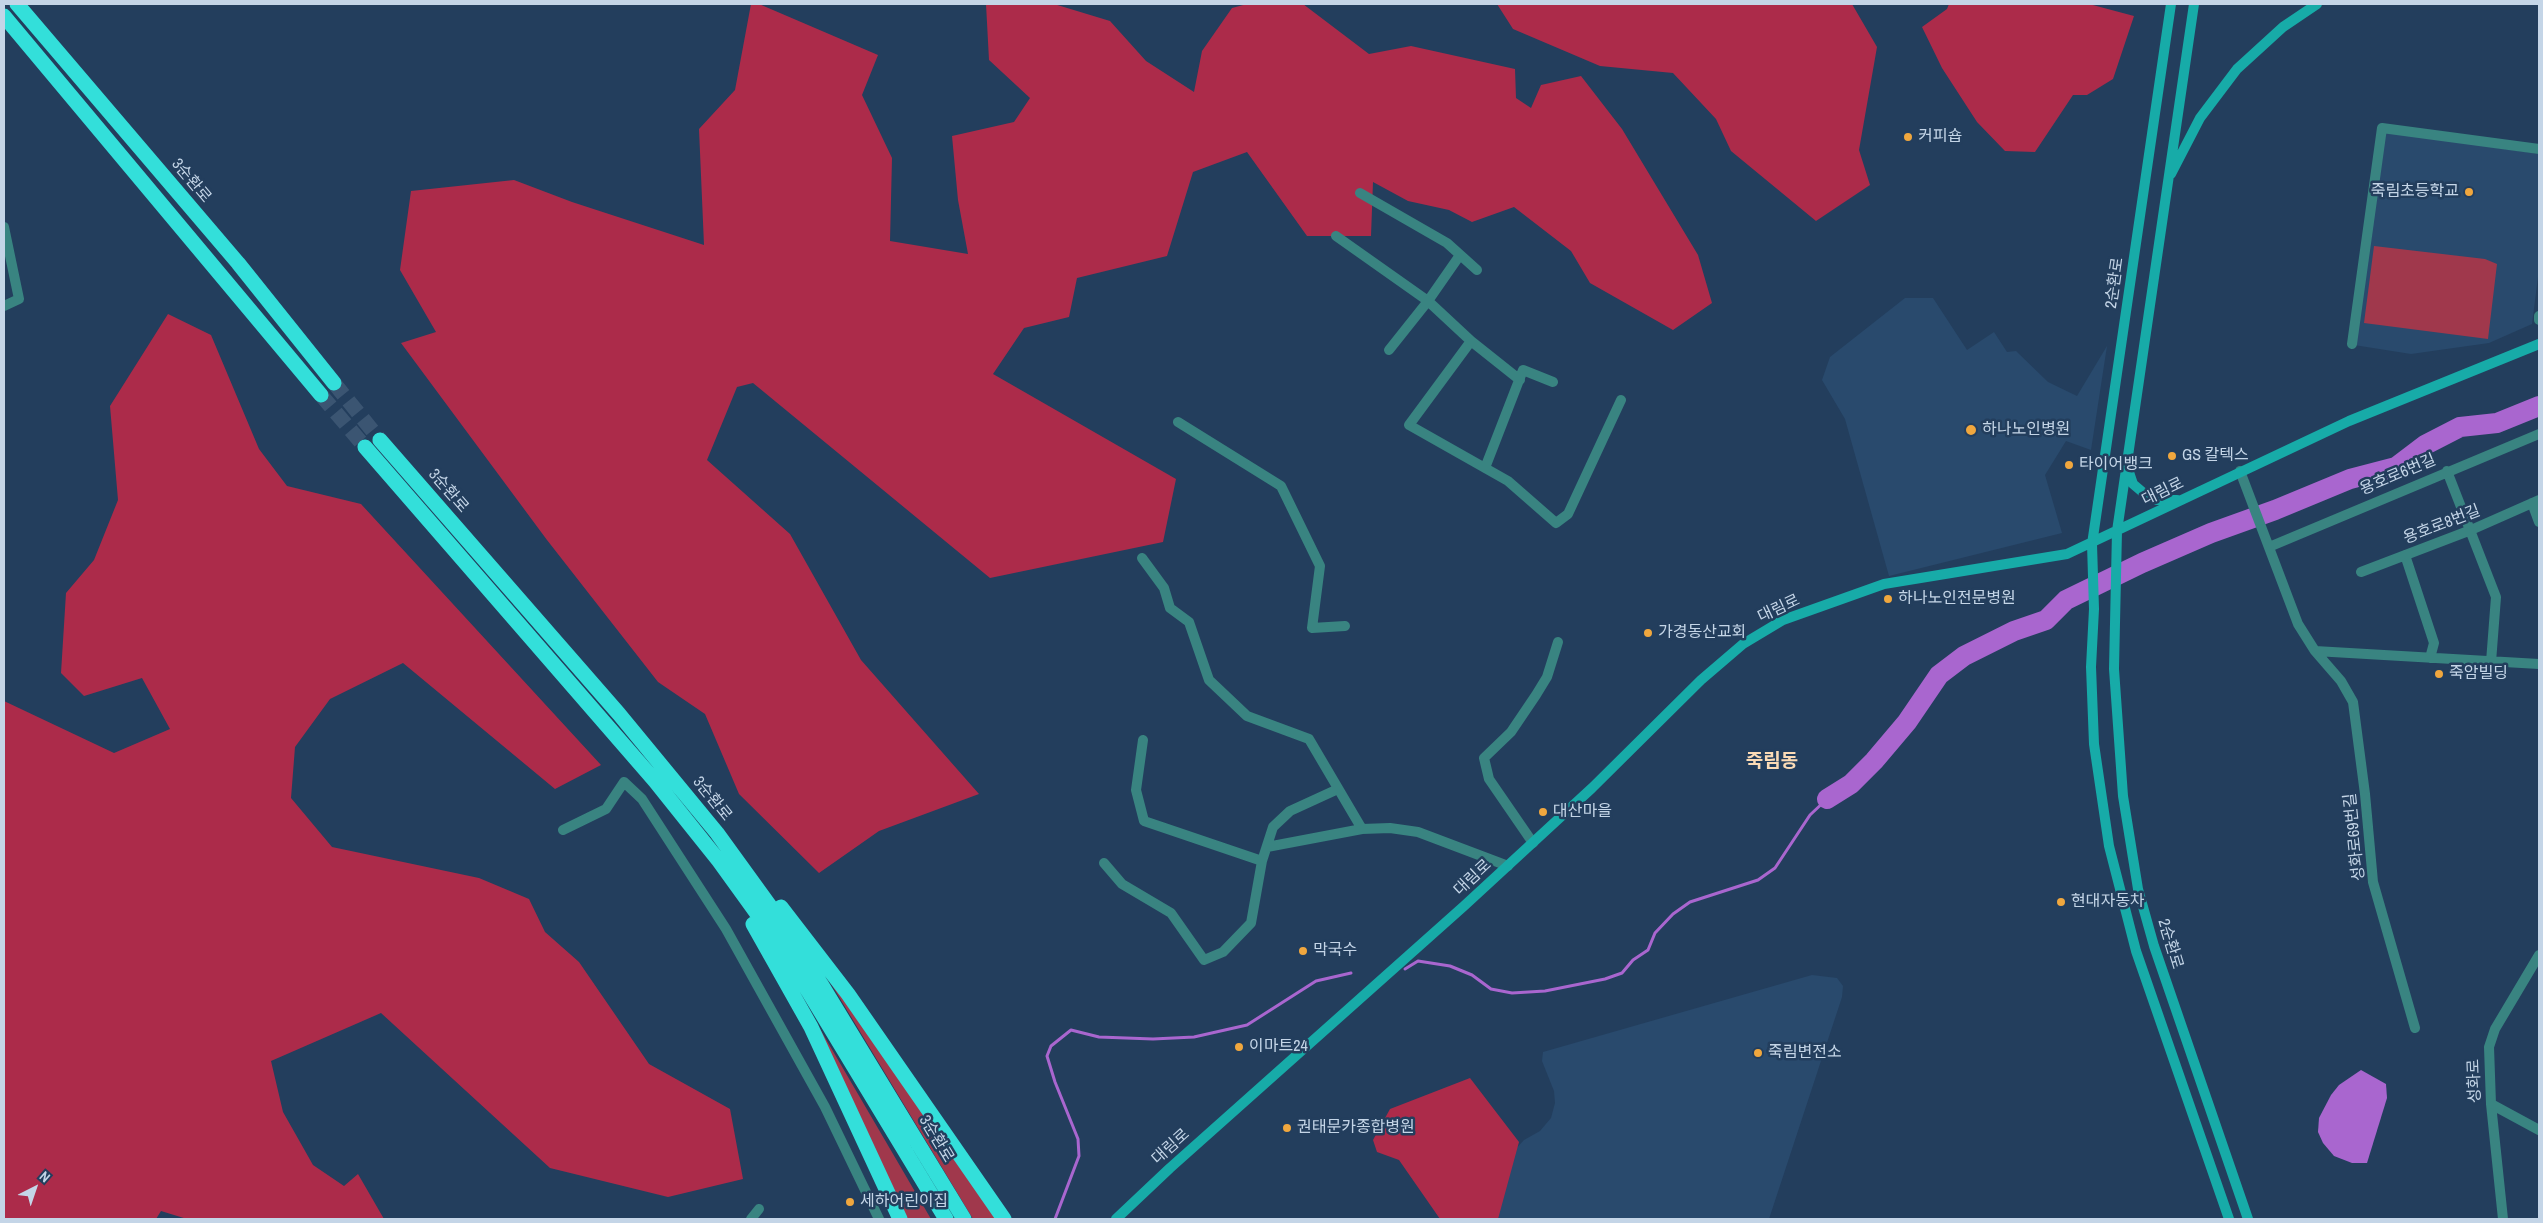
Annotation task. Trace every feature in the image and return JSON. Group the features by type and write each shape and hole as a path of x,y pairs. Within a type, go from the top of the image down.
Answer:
{"highway":[{"name":"3순환로","path":"17,4 238,262 334,384"},
{"path":"4,16 321,394"},
{"name":"3순환로","path":"380,440 620,714 717,833 780,920 865,1055 964,1219"},
{"name":"3순환로","path":"366,447 681,814 724,868 784,951 946,1219"},
{"path":"673,779 826,964 1004,1219"},
{"path":"681,814 785,978 840,1089 900,1219"}],"street":[{"name":"2순환로","path":"2171,4 2092,544 2094,608 2091,667 2094,744 2109,846 2136,951 2229,1219"},
{"path":"2118,531 2194,4"},
{"path":"2167,182 2200,118 2227,81 2269,40 2317,4"},
{"path":"2352,344 2382,128 2539,149"},
{"path":"1360,193 1447,243 1477,270"},
{"path":"4,227 19,299 4,306"},
{"path":"1336,236 1428,301 1471,340 1520,380"},
{"path":"1389,350 1428,301 1460,254"},
{"path":"1471,340 1409,425 1508,481 1556,524 1568,514 1620,400"},
{"name":"대림로","path":"1116,1219 1170,1168 1508,866 1701,680 1743,644 1783,620 1884,584 2060,555 2092,544 2240,470 2349,421 2539,344"},
{"path":"1485,468 1524,370 1553,382"},
{"path":"1178,422 1281,486 1320,566 1312,628 1345,626"},
{"name":"용호로6번길","path":"2269,547 2539,434"},
{"path":"2127,464 2131,479 2141,492 2157,500 2181,500"},
{"name":"성화로69번길","path":"2240,470 2298,624 2316,651 2342,680 2352,702 2366,794 2373,882 2416,1028"},
{"path":"2447,471 2472,530 2496,597 2491,662"},
{"name":"용호로8번길","path":"2361,572 2472,530 2536,502 2539,522"},
{"name":"2순환로","path":"2118,531 2114,669 2118,744 2127,828 2138,889 2157,955 2248,1219"},
{"path":"2405,555 2434,643 2430,658"},
{"path":"1142,558 1164,588 1170,608 1189,622 1209,680 1247,716 1309,739 1362,829"},
{"path":"1532,843 1489,779 1484,758 1511,732 1536,695 1547,677 1558,642"},
{"path":"2316,651 2539,664"},
{"path":"1143,740 1136,790 1144,821 1262,861"},
{"path":"563,830 606,809 624,782 642,799 726,929 824,1106 879,1219"},
{"path":"1104,863 1122,884 1171,914 1204,960 1224,952 1251,923 1262,861 1273,827 1290,811 1338,789"},
{"path":"1267,847 1362,829 1390,828 1418,832 1508,866"},
{"name":"성화로","path":"2503,1219 2491,1104 2489,1047 2495,1029 2539,955"},
{"path":"2491,1104 2539,1130"},
{"path":"752,1219 759,1209"}],"shaded area":[{"path":"751,4 759,4 878,55 862,95 892,158 890,241 968,254 958,200 952,136 1014,122 1030,98 989,60 986,4 1054,4 1110,21 1146,61 1194,92 1202,51 1232,8 1247,4 1303,4 1369,54 1411,46 1515,69 1516,98 1531,108 1541,85 1581,76 1622,129 1698,255 1712,303 1673,330 1590,283 1571,251 1514,207 1472,222 1449,210 1408,201 1373,182 1371,236 1307,236 1247,152 1193,172 1167,256 1077,278 1069,317 1024,328 993,374 1176,479 1163,542 990,578 753,383 737,387 707,460 790,534 861,660 979,794 879,831 819,873 739,794 705,714 658,682 547,540 401,343 436,332 400,270 411,191 514,180 572,202 704,245 699,129 735,90"},
{"path":"1497,4 1852,4 1877,47 1859,150 1870,185 1816,221 1731,151 1716,119 1673,73 1600,66 1513,29"},
{"path":"1949,4 2089,4 2134,16 2113,79 2087,95 2073,95 2035,152 2005,151 1977,122 1942,68 1922,27 1947,9"},
{"path":"2383,131 2539,154 2539,269 2532,324 2489,343 2411,354 2354,345"},
{"path":"2374,246 2485,259 2497,264 2488,339 2364,323"},
{"name":"하나노인병원","path":"1905,298 1933,298 1967,350 1994,332 2007,352 2016,351 2048,382 2077,396 2107,346 2091,450 2066,441 2045,475 2062,533 1889,576 1845,419 1822,380 1830,357"},
{"path":"168,314 211,335 259,449 287,486 361,504 601,765 555,789 403,663 330,699 295,747 291,798 332,847 479,878 529,899 545,932 579,962 649,1064 730,1109 743,1179 668,1197 550,1168 381,1013 271,1061 283,1112 313,1165 344,1186 358,1174 384,1219 187,1219 161,1211 156,1219 4,1219 4,701 114,753 170,729 142,678 84,696 61,673 66,593 94,560 118,500 110,406"},
{"path":"1812,975 1837,978 1843,986 1842,997 1769,1219 1470,1219 1510,1155 1524,1140 1540,1131 1551,1118 1555,1103 1554,1091 1542,1061 1543,1052"},
{"path":"833,979 997,1219 973,1219 830,982"},
{"path":"806,1005 931,1219 904,1219"},
{"path":"2361,1070 2386,1084 2387,1098 2367,1163 2352,1163 2334,1156 2323,1143 2318,1132 2319,1118 2331,1095 2339,1085"},
{"path":"1470,1078 1519,1142 1498,1219 1440,1219 1399,1160 1377,1152 1373,1140 1390,1109"}],"waterway":[{"path":"1827,799 1851,784 1874,761 1907,722 1939,675 1964,656 2014,631 2046,620 2066,600 2142,563 2211,533 2275,510 2350,479 2396,467 2425,445 2460,427 2497,423 2539,406"},
{"path":"1405,969 1418,961 1450,966 1472,975 1491,989 1512,993 1545,991 1605,979 1622,973 1633,960 1648,950 1655,933 1673,914 1690,902 1758,880 1775,868 1810,815 1827,799"},
{"path":"1055,1219 1079,1156 1078,1139 1055,1082 1047,1056 1051,1046 1071,1030 1099,1037 1153,1039 1194,1037 1247,1025 1316,981 1351,973"}],"tunnel":[{"path":"334,383 380,440"},
{"path":"321,395 365,447"}],"place":[{"name":"커피숍","path":"1908,137"},
{"name":"죽림초등학교","path":"2469,192"},
{"name":"하나노인병원","path":"1971,430"},
{"name":"GS 칼텍스","path":"2172,456"},
{"name":"타이어뱅크","path":"2069,465"},
{"name":"하나노인전문병원","path":"1888,599"},
{"name":"가경동산교회","path":"1648,633"},
{"name":"죽암빌딩","path":"2439,674"},
{"name":"대산마을","path":"1543,812"},
{"name":"현대자동차","path":"2061,902"},
{"name":"막국수","path":"1303,951"},
{"name":"이마트24","path":"1239,1047"},
{"name":"죽림변전소","path":"1758,1053"},
{"name":"권태문카종합병원","path":"1287,1128"},
{"name":"세하어린이집","path":"850,1202"}],"district":[{"name":"죽림동","path":"1772,762"}]}
